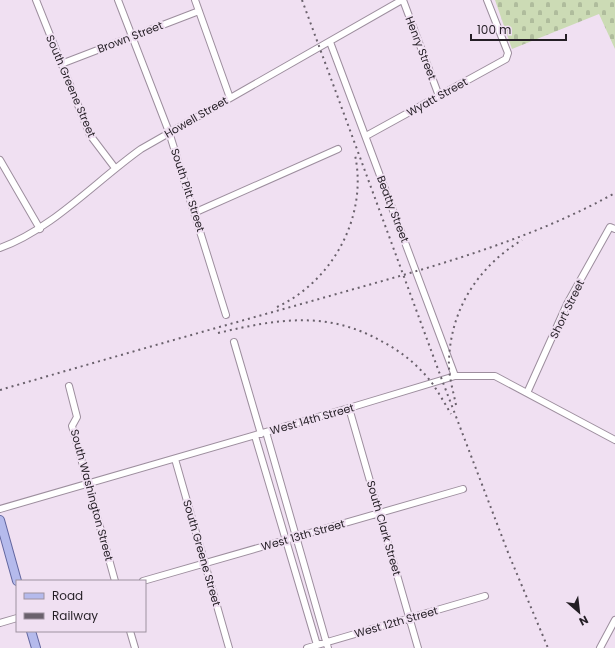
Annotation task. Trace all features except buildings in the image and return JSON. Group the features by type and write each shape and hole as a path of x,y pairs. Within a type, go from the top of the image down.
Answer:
{"main road":[{"path":"0,520 16,580"},
{"path":"31,632 36,648"}],"street":[{"name":"South Greene Street","path":"36,0 90,135 115,168"},
{"name":"South Pitt Street","path":"118,0 169,132 196,212 226,315"},
{"path":"195,0 230,98"},
{"name":"Howell Street","path":"0,248 25,238 40,229 115,168 169,132 402,0"},
{"name":"Henry Street","path":"402,0 439,96"},
{"name":"Wyatt Street","path":"366,136 508,57 488,0"},
{"name":"Brown Street","path":"61,64 199,11"},
{"name":"Beatty Street","path":"330,42 455,376"},
{"path":"196,212 338,149"},
{"path":"0,160 3,171 40,229"},
{"name":"Short Street","path":"527,393 567,304 612,228"},
{"path":"234,342 261,434 296,537 327,645"},
{"name":"West 14th Street","path":"0,509 261,434 455,376 495,376 615,440"},
{"name":"South Washington Street","path":"69,386 77,417 72,426 116,580"},
{"name":"South Clark Street","path":"349,408 418,648"},
{"path":"261,434 286,540 317,645"},
{"name":"South Greene Street","path":"175,459 229,648"},
{"name":"West 13th Street","path":"146,580 464,490"},
{"name":"West 12th Street","path":"307,648 317,645 327,645 409,618 485,596"},
{"path":"0,623 16,618"},
{"path":"600,648 612,633 615,620"},
{"path":"130,632 135,648"}],"green space":[{"path":"495,0 615,0 615,49 599,14 512,49"}],"railway":[{"path":"302,0 442,380 509,555 548,648"},
{"path":"277,307 297,296 315,281 330,264 342,244 351,223 356,201 358,178 355,155"},
{"path":"0,390 433,266 508,241 544,227 615,193"},
{"path":"456,405 449,365 451,341 455,323 470,290 481,276 493,262 522,240"},
{"path":"218,333 282,321 322,321 342,325 383,342 416,365 432,383 451,414"}]}
